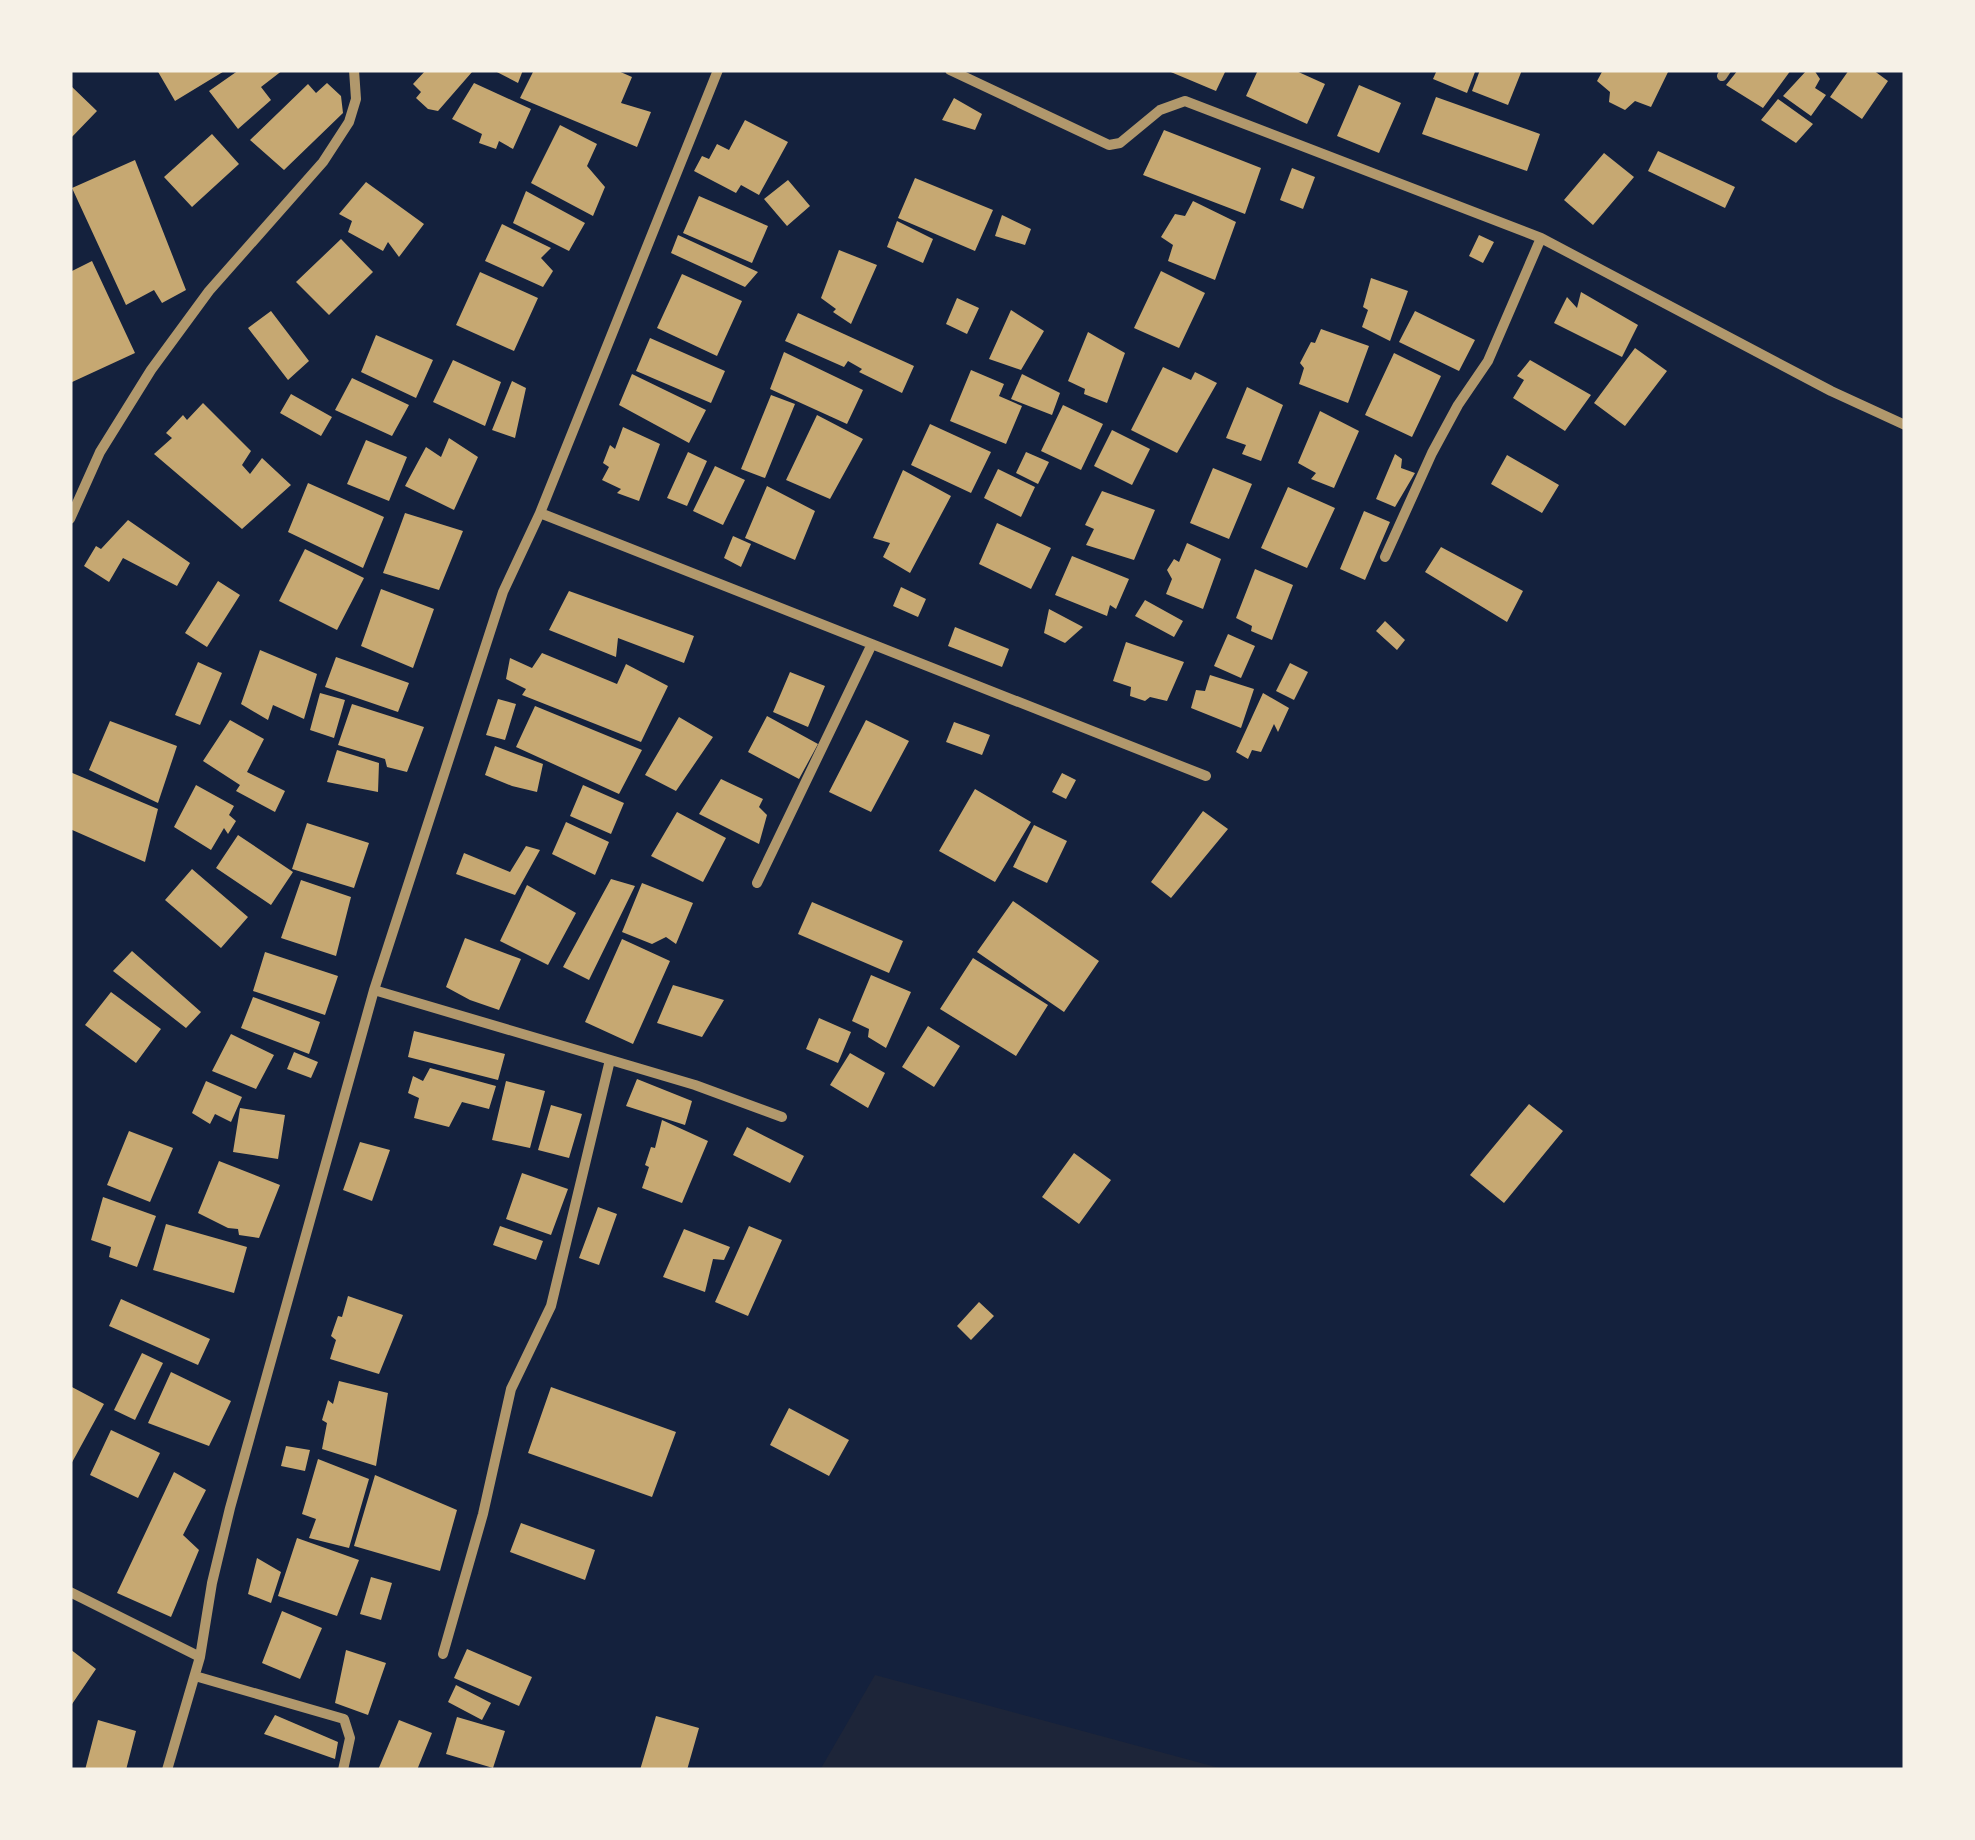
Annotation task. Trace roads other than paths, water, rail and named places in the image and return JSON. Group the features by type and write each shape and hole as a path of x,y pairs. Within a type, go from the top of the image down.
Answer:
{"street":[{"path":"70,519 100,452 150,370 208,291 323,162 350,122 356,99 354,70"},
{"path":"166,1770 200,1657 230,1508 374,990 502,592 540,513 718,70"},
{"path":"950,70 1109,144 1120,144 1160,110 1185,101 1542,238 1831,391 1905,425"},
{"path":"1384,557 1432,453 1488,360 1542,238"},
{"path":"540,513 1206,776"},
{"path":"756,884 872,644"},
{"path":"374,990 695,1085 782,1118"},
{"path":"443,1654 483,1514 511,1390 552,1306 610,1060"},
{"path":"70,1592 200,1657"},
{"path":"194,1676 344,1719 350,1738 343,1770"}]}
